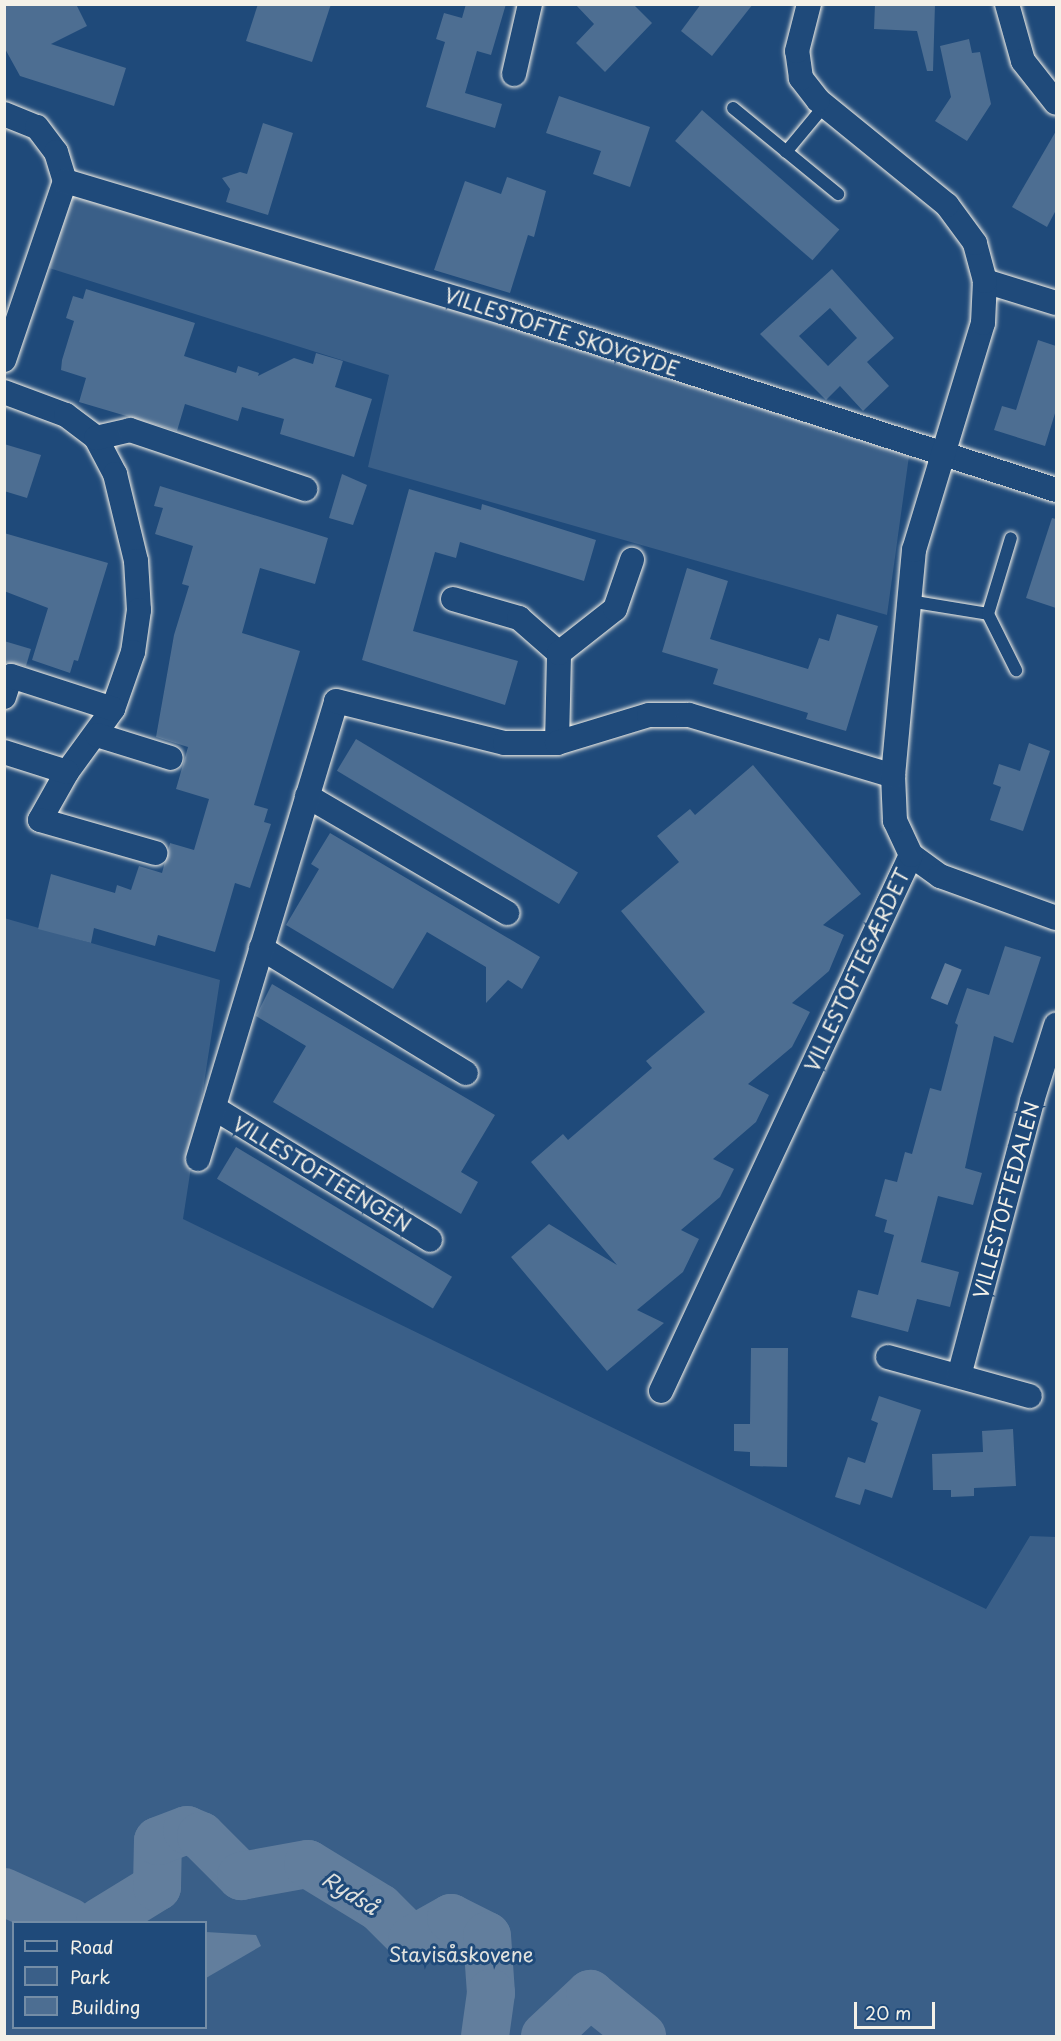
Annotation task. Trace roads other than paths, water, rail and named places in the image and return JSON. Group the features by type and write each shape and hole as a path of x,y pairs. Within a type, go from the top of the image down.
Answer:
{"street":[{"path":"514,74 530,4"},
{"name":"VILLESTOFTEGÆRDET","path":"661,1391 910,855 895,821 893,776 914,550 941,453 983,323 985,281 975,243 947,205 825,105 801,78 797,51 809,4"},
{"path":"1007,4 1023,61 1056,103"},
{"path":"4,114 37,127 56,152 65,181 4,360"},
{"name":"VILLESTOFTE SKOVGYDE","path":"65,181 505,313 1056,490"},
{"path":"985,281 1056,303"},
{"path":"4,392 66,415 96,438 116,474 136,561 139,610 133,652 113,709 97,735 67,772 40,820 155,854"},
{"path":"96,438 130,430 304,489"},
{"path":"557,743 560,653 615,609 632,560"},
{"path":"453,599 519,618 560,653"},
{"path":"4,697 11,676 113,709"},
{"name":"VILLESTOFTEENGEN","path":"198,1159 336,700 505,743 557,743 649,715 689,715 893,776"},
{"path":"97,735 171,758"},
{"path":"4,752 67,772"},
{"path":"307,796 507,913"},
{"path":"910,855 940,876 1056,918"},
{"path":"261,948 466,1073"},
{"name":"VILLESTOFTEDALEN","path":"959,1376 1032,1101 1056,1025"},
{"name":"VILLESTOFTEENGEN","path":"214,1108 430,1240"},
{"path":"888,1357 1030,1396"}],"lane":[{"path":"786,152 825,105"},
{"path":"733,108 838,194"},
{"path":"1011,538 988,614 1016,670"},
{"path":"909,601 988,614"}],"waterway":[{"name":"Rydså","path":"102,1921 157,1887 158,1841 187,1830 201,1836 241,1876 308,1864 380,1908 412,1940 451,1918 487,1936 491,1993 485,2036"},
{"name":"Rydså","path":"4,1892 68,1921"},
{"name":"Rydså","path":"545,2036 590,1994 642,2036"}],"park label":[{"name":"Stavisåskovene","path":"461,1954"}]}
